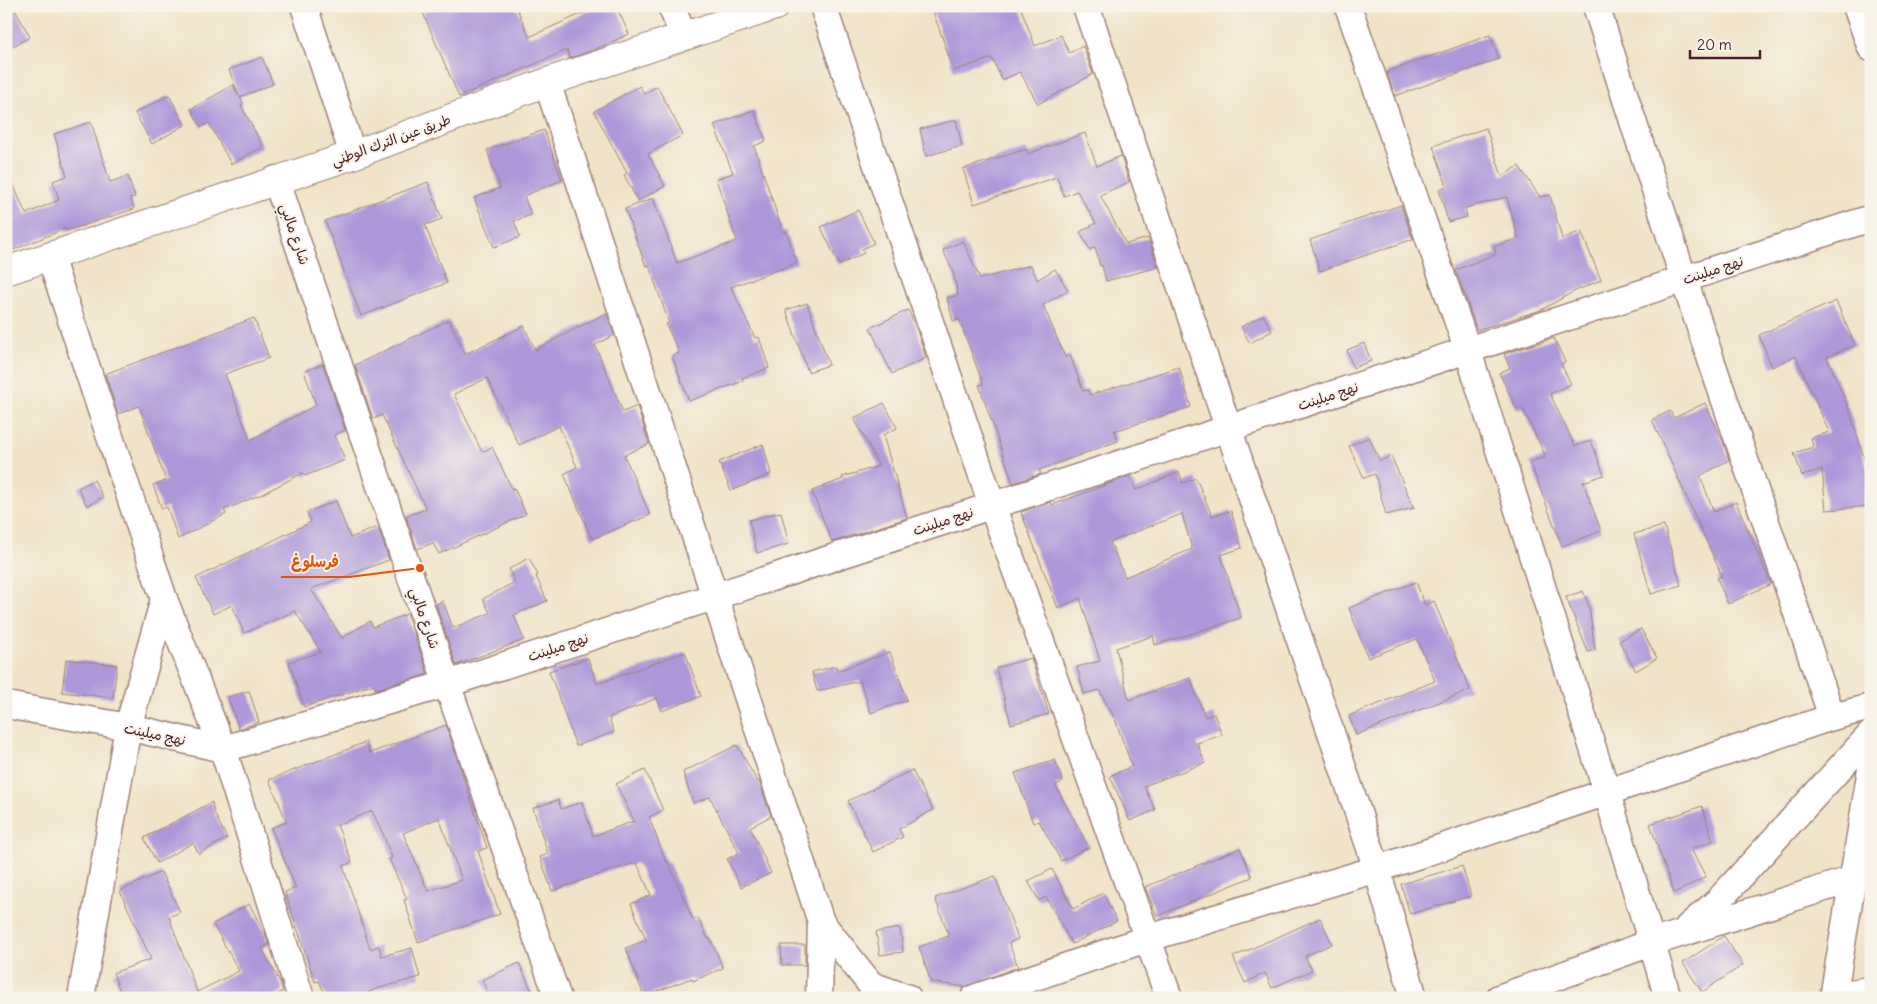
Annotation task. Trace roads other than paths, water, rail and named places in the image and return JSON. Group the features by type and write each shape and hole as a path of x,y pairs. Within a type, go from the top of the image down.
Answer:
{"main road":[{"name":"طريق عين الترك الوطني","path":"6,271 276,179 353,155 547,82 775,6"}],"street":[{"path":"304,6 353,155"},
{"path":"671,6 684,37"},
{"path":"823,6 992,505 1169,998"},
{"path":"1086,6 1376,869 1414,998"},
{"path":"1348,6 1468,350 1607,793 1668,998"},
{"path":"1596,6 1684,280 1832,717"},
{"path":"1856,6 1871,48"},
{"path":"547,82 821,922 819,998"},
{"name":"شارع مالبي","path":"276,179 447,684 558,998"},
{"name":"نهج ميلينت","path":"6,705 128,727 223,749 447,684 714,595 1871,218"},
{"path":"50,256 164,599 223,749 301,998"},
{"path":"81,998 128,727 164,599"},
{"path":"974,998 1149,938 1376,869 1832,717 1871,707"},
{"path":"1678,935 1718,901 1871,734"},
{"path":"1871,769 1862,878 1834,996 1871,990"},
{"path":"1499,998 1651,943 1862,878"},
{"path":"821,922 871,985 908,998"}],"place":[{"name":"فرسلوغ","path":"420,568"}]}
